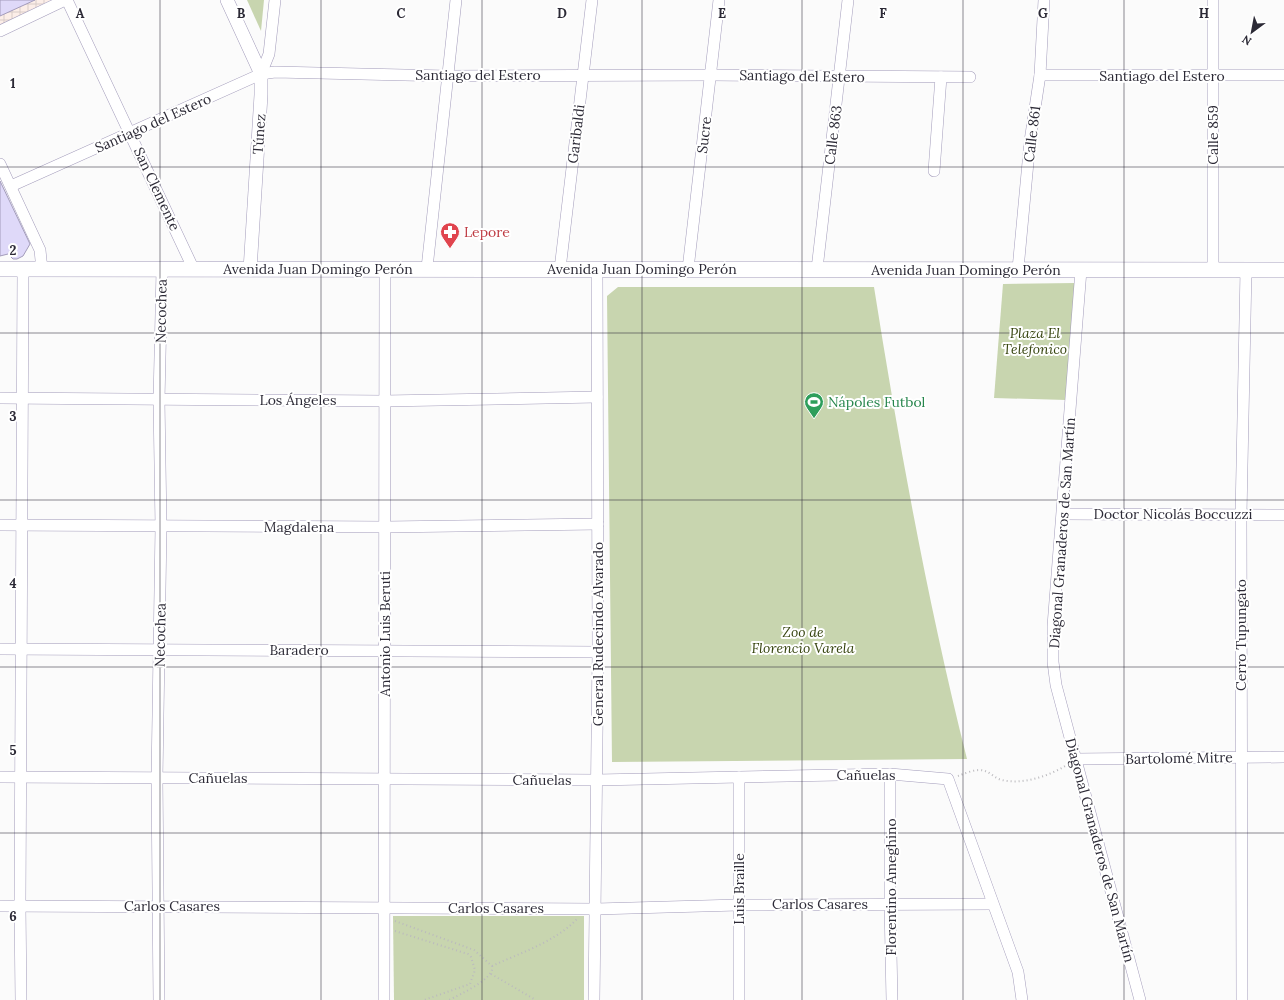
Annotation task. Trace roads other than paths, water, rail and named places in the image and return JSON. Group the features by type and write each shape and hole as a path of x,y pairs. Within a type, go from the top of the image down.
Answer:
{"main road":[{"name":"Avenida Juan Domingo Perón","path":"0,269 250,270 426,268 1284,270"}],"street":[{"path":"0,31 66,0"},
{"name":"San Clemente","path":"66,0 131,132 194,270"},
{"path":"227,0 261,74"},
{"name":"Túnez","path":"250,270 261,74 269,54 275,0"},
{"path":"426,268 456,0"},
{"name":"Garibaldi","path":"560,269 592,0"},
{"name":"Sucre","path":"688,269 720,0"},
{"name":"Calle 863","path":"817,269 848,0"},
{"name":"Calle 861","path":"1018,269 1030,141 1040,76 1044,0"},
{"name":"Calle 859","path":"1213,0 1213,269"},
{"name":"Santiago del Estero","path":"10,186 261,74 275,72 448,76 712,75 941,78 970,77"},
{"name":"Santiago del Estero","path":"1040,76 1284,75"},
{"path":"934,171 941,78"},
{"path":"0,164 40,250 42,270"},
{"name":"Antonio Luis Beruti","path":"384,1000 384,651 386,527 384,401 385,269"},
{"name":"General Rudecindo Alvarado","path":"594,1000 591,909 597,780 597,269"},
{"path":"22,1000 20,906 23,270"},
{"name":"Necochea","path":"159,1000 157,778 161,527 160,400 162,270"},
{"name":"Diagonal Granaderos de San Martín","path":"1081,270 1053,626 1053,662 1056,685 1075,759 1140,1000"},
{"name":"Cerro Tupungato","path":"1242,1000 1241,515 1246,270"},
{"name":"Los Ángeles","path":"0,398 384,401 597,397"},
{"name":"Doctor Nicolás Boccuzzi","path":"1063,514 1284,515"},
{"name":"Magdalena","path":"0,525 386,527 598,524"},
{"name":"Baradero","path":"0,649 598,652"},
{"name":"Bartolomé Mitre","path":"1075,759 1284,757"},
{"name":"Cañuelas","path":"0,777 597,780 890,774 948,779 992,904"},
{"name":"Florentino Ameghino","path":"890,774 892,1000"},
{"name":"Luis Braille","path":"739,777 739,1000"},
{"path":"992,904 1018,972 1022,1000"},
{"name":"Carlos Casares","path":"0,906 158,906 384,918 591,909 738,905 992,904"}],"place":[{"name":"Lepore","path":"450,249"},
{"name":"Nápoles Futbol","path":"814,419"}],"park label":[{"name":"Plaza El Telefonico","path":"1035,342"},
{"name":"Zoo de Florencio Varela","path":"803,640"}]}
